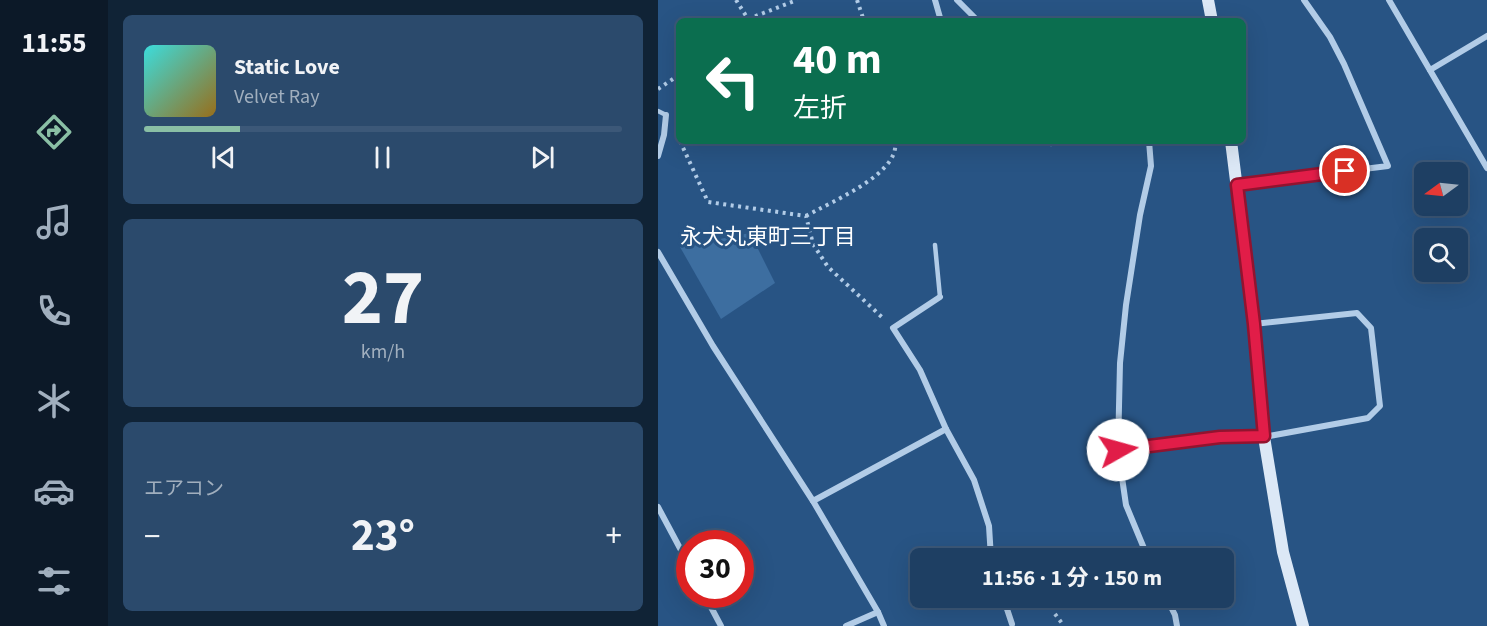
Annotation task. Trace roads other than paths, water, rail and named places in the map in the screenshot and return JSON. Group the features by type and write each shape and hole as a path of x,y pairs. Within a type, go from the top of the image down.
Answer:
{"street":[{"path":"936,0 940,18"},
{"path":"957,0 975,18"},
{"path":"1208,0 1211,18"},
{"path":"1237,185 1388,166 1344,64 1330,37 1304,0"},
{"path":"1389,0 1486,168"},
{"path":"1430,70 1486,36"},
{"path":"658,156 666,116"},
{"path":"1144,548 1126,505 1118,450 1120,363 1138,226 1151,166 1149,144"},
{"path":"1231,144 1254,324 1264,436 1283,552 1303,626"},
{"path":"658,252 713,346 813,501 884,626"},
{"path":"940,297 893,328 920,370 946,429 974,480 989,526 990,548"},
{"path":"1118,450 1220,437 1264,436 1368,418 1380,406 1371,328 1357,314 1254,324"},
{"path":"813,501 946,429"},
{"path":"658,507 676,541"},
{"path":"711,608 721,626"},
{"path":"1007,608 1012,624"},
{"path":"1172,608 1177,626"},
{"path":"846,626 878,612"}],"lane":[{"path":"658,111 666,116"},
{"path":"935,245 940,297"}],"district":[{"name":"永犬丸東町三丁目","path":"768,236"}]}
